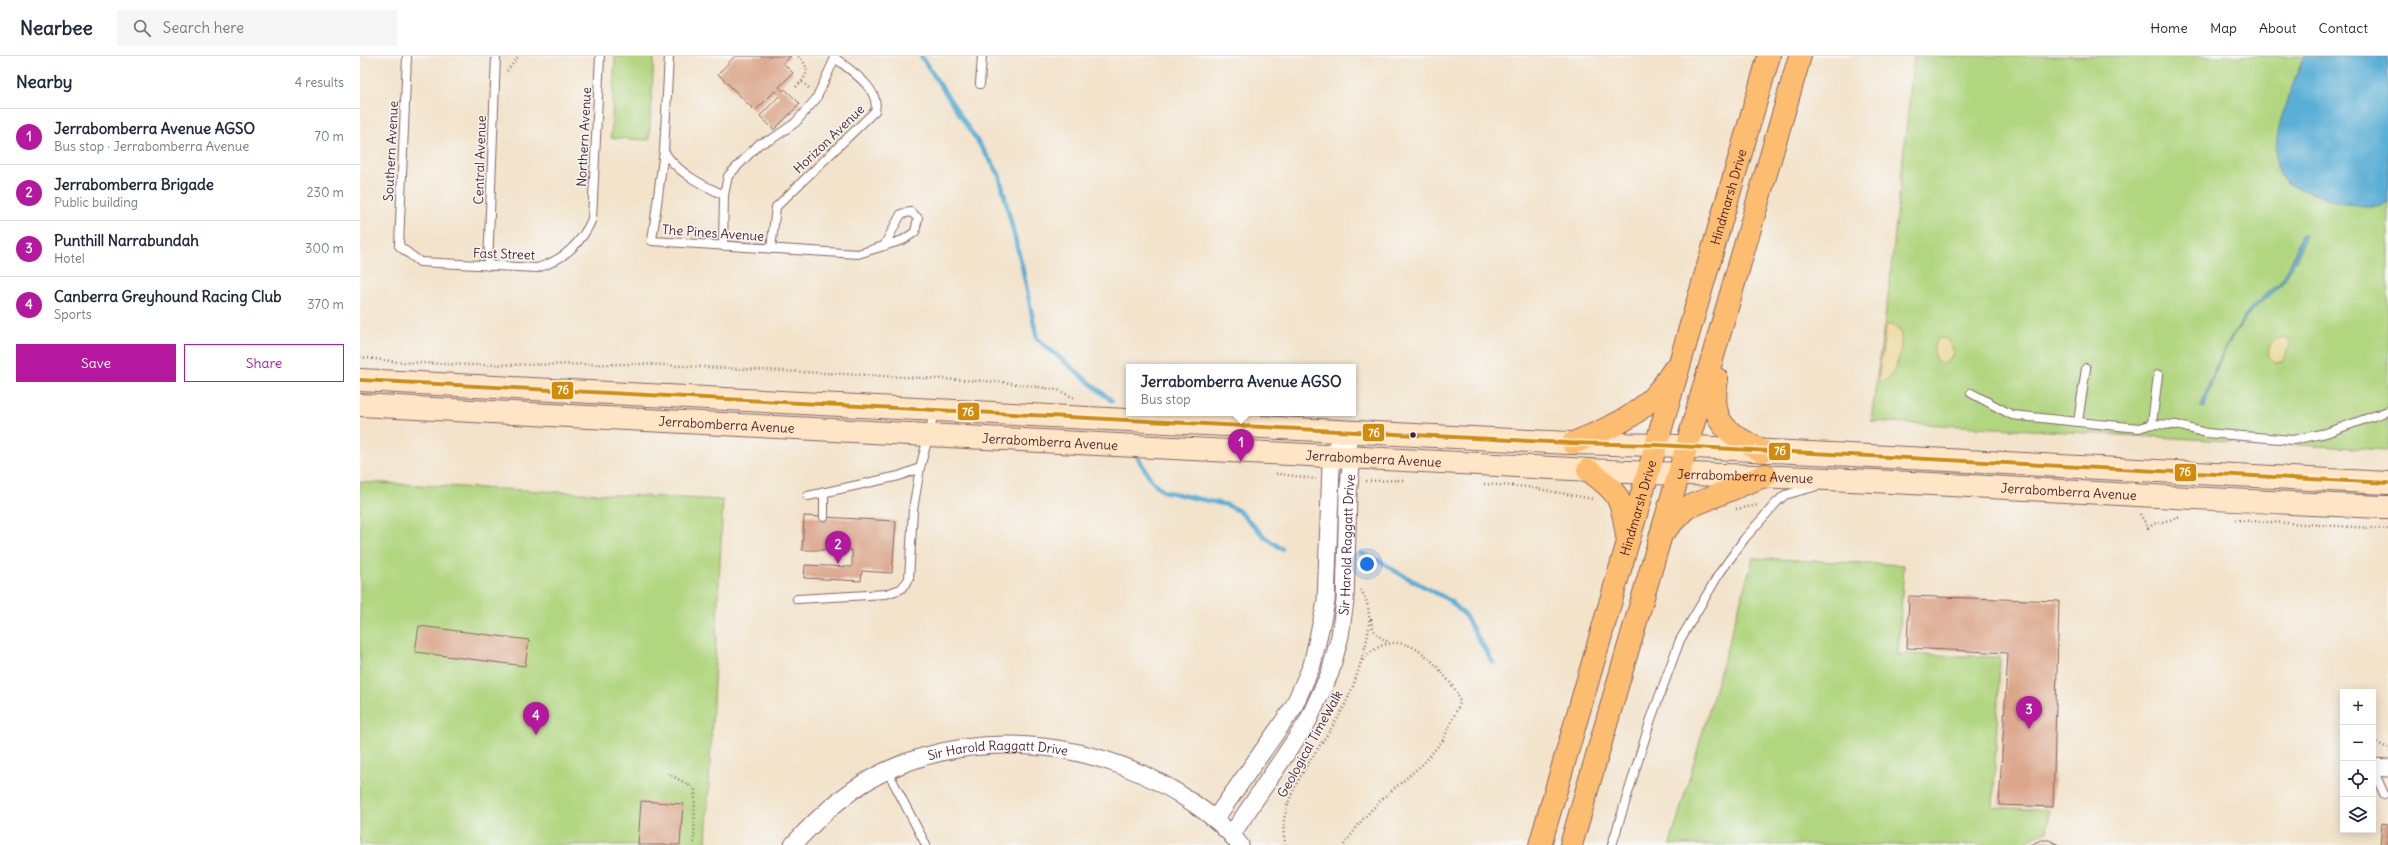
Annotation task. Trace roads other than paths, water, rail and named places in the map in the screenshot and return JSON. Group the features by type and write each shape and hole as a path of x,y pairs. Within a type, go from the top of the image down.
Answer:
{"main road":[{"name":"Hindmarsh Drive","path":"1540,845 1648,473 1686,350 1769,56"},
{"path":"1571,845 1680,474 1800,56"},
{"path":"1732,289 1714,405 1719,419 1730,432 1762,450"},
{"path":"1573,443 1619,424 1643,408 1663,386 1686,350"},
{"path":"1588,470 1605,482 1620,499 1628,543"},
{"path":"1663,532 1686,508 1766,476"}],"street":[{"name":"Jerrabomberra Avenue","path":"363,377 1342,431 1573,443 1762,450 2099,469 2388,483"},
{"name":"Jerrabomberra Avenue","path":"360,405 1588,470 1766,476 2129,497 2388,507"},
{"path":"360,416 383,406"},
{"path":"1297,454 1298,428"},
{"name":"Sir Harold Raggatt Drive","path":"793,845 830,809 861,786 887,770 933,755 968,748 1008,746 1082,753 1142,773 1185,797 1215,818 1236,840 1308,721 1330,673 1340,636 1345,601 1348,495 1343,456 1342,431"},
{"name":"Sir Harold Raggatt Drive","path":"1215,818 1293,708 1312,665 1326,602 1343,456"},
{"path":"2099,469 2129,497 2156,472"},
{"path":"2376,768 2388,768"}],"lane":[{"name":"Southern Avenue","path":"399,246 407,56"},
{"name":"Central Avenue","path":"488,265 496,56"},
{"name":"Northern Avenue","path":"592,219 600,56"},
{"name":"The Pines Avenue","path":"669,56 664,151 652,241 858,254 884,246 903,240 915,232 918,218 911,212 901,214 884,246"},
{"path":"980,84 982,56"},
{"path":"723,246 724,195 728,176 759,144 772,139 795,123 816,99 834,57"},
{"name":"Horizon Avenue","path":"771,249 776,207 875,111 877,103 873,92 834,57"},
{"path":"664,151 670,161 705,186 724,195"},
{"name":"Fast Street","path":"399,246 420,262 537,268 554,263 586,234 592,219"},
{"path":"2078,422 2086,368"},
{"path":"2152,424 2158,375"},
{"path":"1971,393 2012,415 2139,428 2152,424 2177,425 2206,433 2294,440 2326,433 2388,411"},
{"path":"797,599 886,594 901,589 909,579 913,510 920,468 930,434 935,409"},
{"path":"808,496 899,476 920,468"},
{"path":"1612,845 1651,719 1680,640 1719,574 1746,538 1777,502 1785,495 1841,480"},
{"path":"824,492 824,517"},
{"path":"887,770 926,845"},
{"path":"2376,775 2384,794"}],"water":[{"path":"2304,56 2388,56 2388,202 2375,206 2360,206 2332,200 2286,183 2279,171 2276,156 2277,139 2286,102"},
{"path":"2301,234 2305,235 2304,240 2291,269 2279,287 2255,308 2243,321 2228,344 2212,382 2205,408 2201,407 2210,380 2227,344 2250,309 2282,279 2292,260"}],"waterway":[{"path":"921,56 999,174 1022,266 1037,339 1112,401"},
{"path":"1138,458 1152,481 1163,491 1227,505 1239,511 1265,537 1282,549"},
{"path":"1361,553 1382,562 1395,571 1449,600 1464,614 1493,663"}],"place":[{"name":"Jerrabomberra Avenue AGSO","path":"1241,462"},
{"name":"Jerrabomberra Brigade","path":"838,564"},
{"name":"Punthill Narrabundah","path":"2029,729"},
{"name":"Canberra Greyhound Racing Club","path":"536,735"}]}
